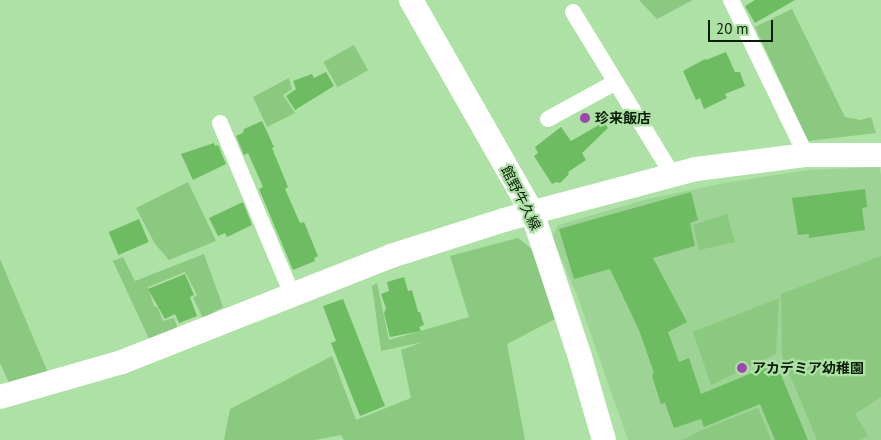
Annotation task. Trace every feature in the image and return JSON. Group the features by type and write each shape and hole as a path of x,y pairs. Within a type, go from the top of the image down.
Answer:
{"street":[{"name":"館野牛久線","path":"411,0 532,212 580,357 604,440"},
{"path":"731,0 806,155"},
{"path":"573,12 672,174"},
{"path":"548,119 616,82"},
{"path":"220,123 292,294"},
{"path":"0,397 54,384 122,362 391,256 532,212 672,174 762,159 806,155 881,155"}],"shaded area":[{"path":"639,0 693,0 657,19"},
{"path":"792,9 845,117 861,120 871,117 876,133 808,141 755,27"},
{"path":"354,45 368,70 337,87 323,62"},
{"path":"289,78 292,89 283,95 295,113 267,127 253,97"},
{"name":"アカデミア幼稚園","path":"879,167 881,175 881,440 628,440 577,295 552,237 558,225 648,199 730,182 808,170"},
{"path":"188,182 216,241 169,260 155,244 136,208"},
{"path":"727,214 735,242 699,250 693,225"},
{"path":"518,238 535,252 555,319 507,344 525,440 344,440 341,435 315,440 224,440 230,409 332,356 356,420 411,398 401,350 423,342 381,351 372,286 377,283 389,340 469,317 450,256"},
{"path":"204,254 223,307 203,318 193,298 197,295 185,272 148,287 154,306 158,308 163,321 174,318 178,329 150,341 113,261 123,257 135,281"},
{"path":"881,256 881,397 855,414 868,436 860,440 817,440 782,356 781,294"},
{"path":"0,259 49,375 10,385 0,363"},
{"path":"779,298 776,354 711,385 693,332"},
{"path":"758,408 771,440 683,440 702,430"}],"building":[{"path":"755,0 795,0 755,23 745,6"},
{"path":"726,52 735,72 740,72 745,86 725,94 727,98 704,109 700,98 696,100 683,71 705,59"},
{"path":"326,72 334,86 295,110 286,96 296,89 293,81 312,74 314,78"},
{"path":"262,121 274,147 272,148 288,187 285,189 300,223 304,222 318,256 314,258 315,261 293,270 259,189 263,187 248,153 244,155 236,136 243,133 244,129"},
{"path":"604,122 608,128 582,153 586,160 568,172 569,174 560,183 552,184 534,156 538,153 535,147 561,127 571,141"},
{"path":"214,143 215,146 218,145 226,164 193,180 181,154"},
{"path":"865,189 867,207 862,208 865,230 809,238 809,234 798,235 792,198"},
{"path":"691,192 698,220 690,223 695,246 653,258 687,322 668,332 679,362 689,358 701,394 776,363 808,440 775,440 760,404 704,427 701,419 674,428 665,403 661,404 652,376 654,373 639,330 610,269 574,279 559,229"},
{"path":"243,202 252,225 227,237 225,233 218,236 209,218"},
{"path":"139,219 149,242 118,255 109,232"},
{"path":"185,274 194,295 190,297 197,316 179,323 175,314 165,319 148,289"},
{"path":"404,277 408,291 412,290 424,325 419,327 421,331 390,337 384,313 386,308 381,294 389,291 387,282"},
{"path":"343,299 385,406 360,416 331,343 336,341 323,306"}],"place":[{"name":"珍来飯店","path":"585,118"},
{"name":"アカデミア幼稚園","path":"742,368"}]}
